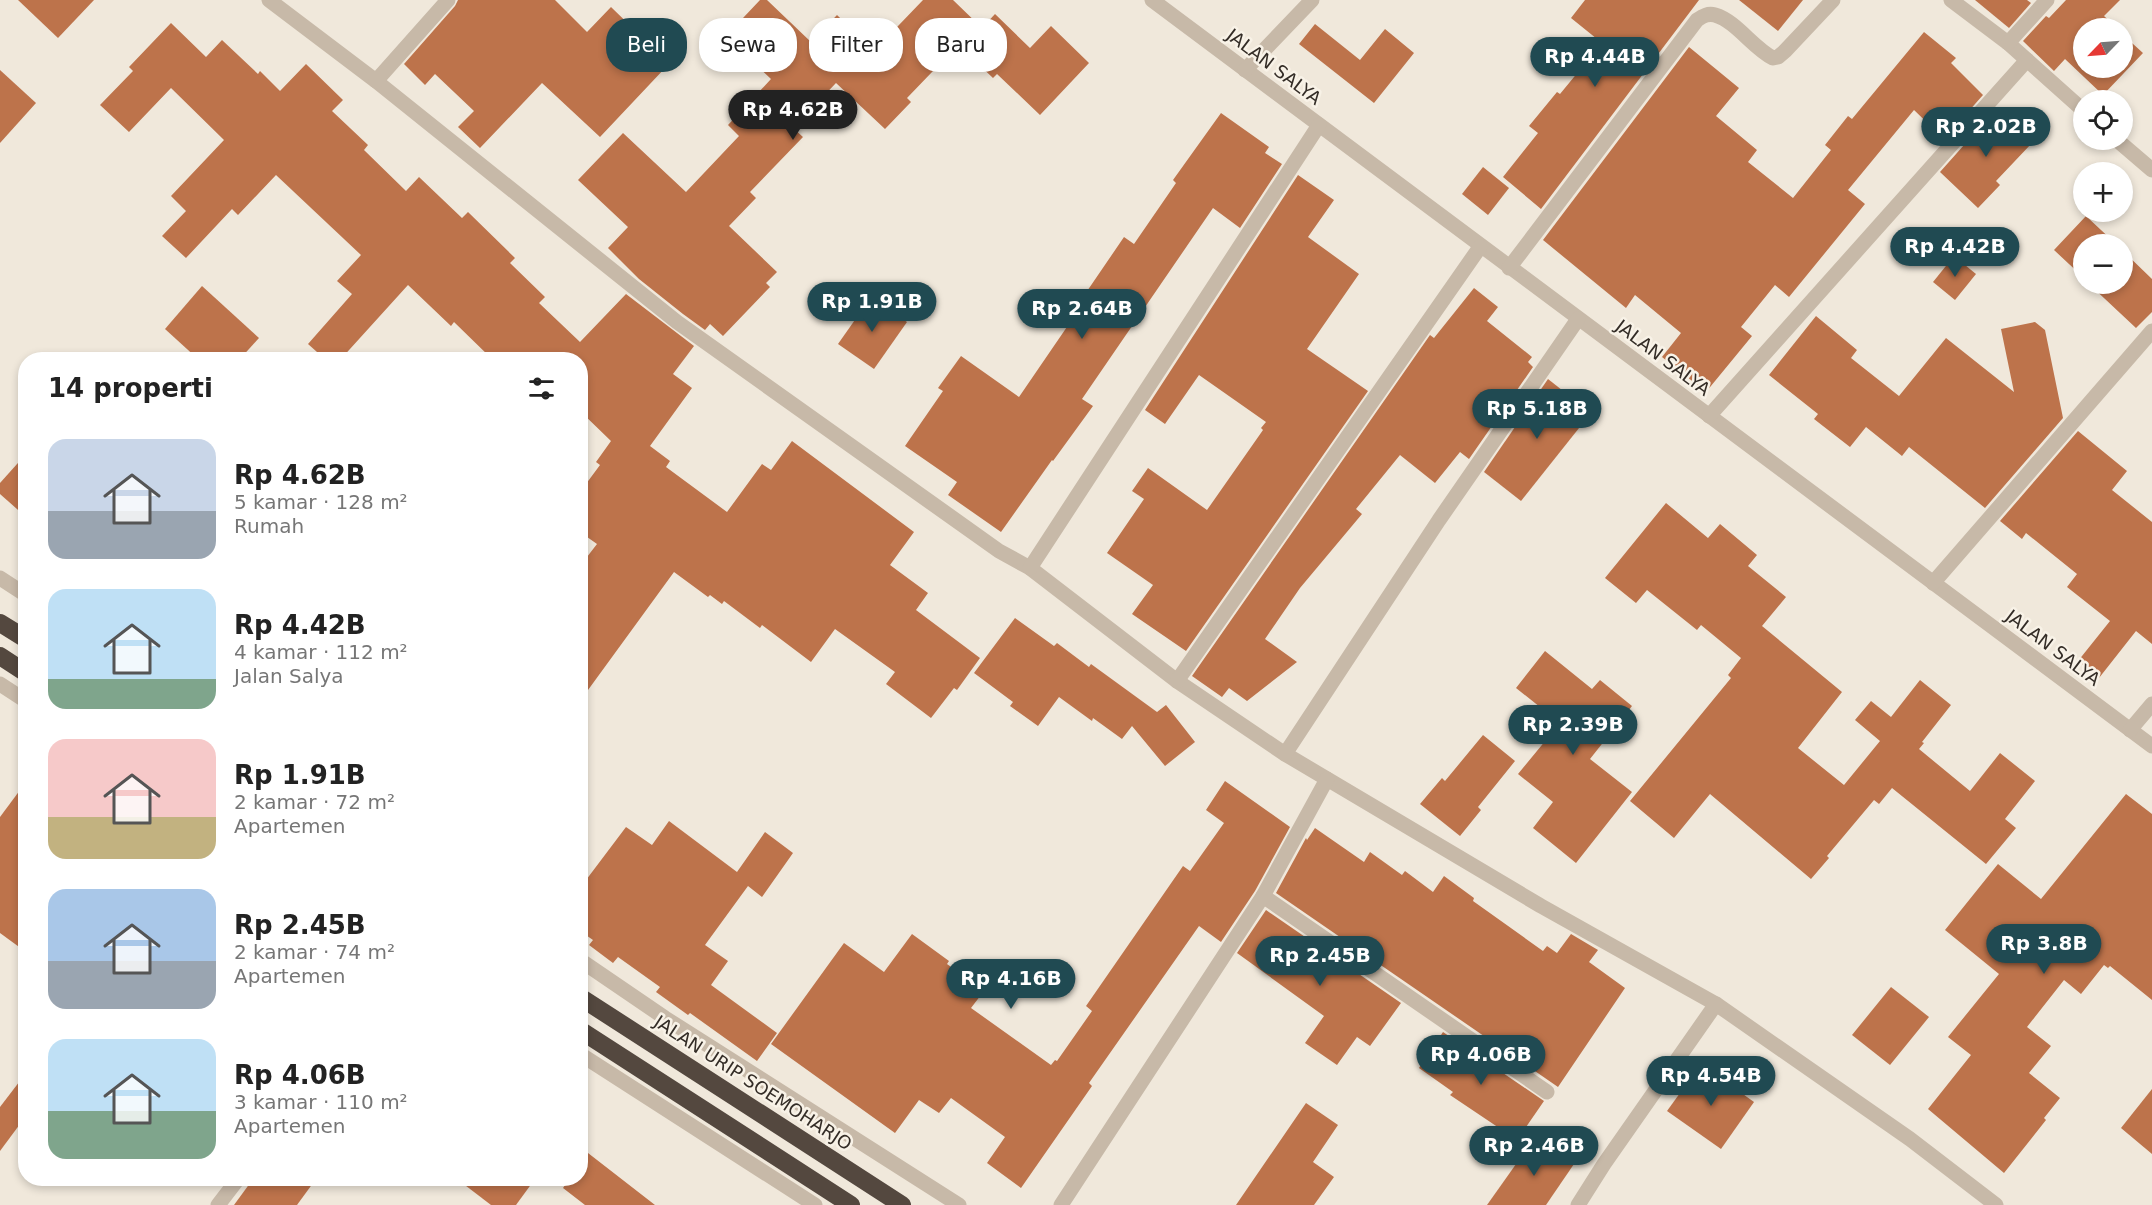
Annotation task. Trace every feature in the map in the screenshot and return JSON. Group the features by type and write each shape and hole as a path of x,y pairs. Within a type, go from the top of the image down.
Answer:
{"highway":[{"path":"0,623 18,634"},
{"path":"0,656 18,668"},
{"name":"JALAN URIP SOEMOHARJO","path":"588,1002 902,1205"},
{"path":"588,1035 851,1205"}],"street":[{"path":"269,0 376,81 677,322 999,550 1030,568 1177,681 1285,754 1541,906 1716,1004 1910,1139 1996,1205"},
{"path":"376,81 448,0"},
{"name":"JALAN SALYA","path":"1152,0 1480,247 2152,746"},
{"path":"1245,70 1312,0"},
{"path":"1509,268 1697,20 1704,15 1714,15 1729,23 1766,55 1773,58 1785,51 1833,0"},
{"path":"1951,0 2008,43 2073,101"},
{"path":"2008,43 2047,0"},
{"path":"1709,416 2027,60"},
{"path":"1030,568 1319,125"},
{"path":"2129,150 2152,170"},
{"path":"1177,681 1480,247"},
{"path":"1285,754 1439,520 1578,319"},
{"path":"1933,583 2152,331"},
{"path":"0,578 18,590"},
{"path":"0,684 18,696"},
{"path":"2130,730 2152,704"},
{"path":"1061,1205 1263,896 1327,779"},
{"path":"1263,896 1547,1092"},
{"path":"588,965 665,1018 959,1205"},
{"path":"1578,1205 1716,1004"},
{"path":"588,1059 815,1205"},
{"path":"218,1205 233,1186"}],"building":[{"path":"18,0 94,0 58,38"},
{"path":"458,0 555,0 587,32 611,7 622,18 606,18 606,72 661,72 600,137 542,83 480,148 458,127 474,111 435,74 425,85 404,64"},
{"path":"760,0 767,0 786,18 743,18"},
{"path":"923,0 953,0 972,18 915,18 915,72 932,72 907,98 911,102 885,129 836,83 793,128 803,137 750,192 756,198 729,226 777,272 766,283 770,287 723,336 710,324 705,330 683,314 639,279 608,248 628,227 578,180 623,133 686,192 739,136 728,125 771,79 764,72 797,72 797,29 809,40 809,72 903,72 903,21"},
{"path":"1585,0 1699,0 1541,209 1503,177 1538,133 1529,126 1557,92 1560,94 1602,43 1571,18"},
{"path":"1739,0 1803,0 1778,31"},
{"path":"1975,0 2027,0 2031,3 2009,28"},
{"path":"2066,0 2120,0 2104,16 2106,18 2073,18 2073,67 2065,59 2054,71 2023,41 2046,16 2049,18"},
{"path":"171,23 206,57 222,40 258,74 260,71 280,91 306,64 343,100 332,111 368,145 364,150 406,191 419,177 462,218 468,212 515,258 510,263 545,297 539,303 580,342 626,294 694,346 673,374 692,388 650,446 670,461 666,467 727,512 762,464 771,470 792,441 914,532 890,565 928,593 916,610 980,658 957,690 954,688 931,718 886,684 895,672 835,629 811,662 762,625 760,628 724,601 722,604 710,595 708,597 674,572 588,690 588,556 597,544 588,538 588,481 600,465 596,462 611,441 588,419 588,352 485,352 454,322 451,326 408,285 347,352 317,352 308,344 352,294 337,281 361,255 276,175 238,215 232,209 186,258 162,236 186,211 171,196 224,140 171,88 129,132 100,105 133,71 129,67"},
{"path":"1315,24 1360,60 1385,29 1414,53 1374,103 1299,44"},
{"path":"1007,26 1030,48 1051,26 1089,63 1040,115 997,74 993,78 987,72 1007,72"},
{"path":"1924,32 1956,58 1951,63 1983,95 1944,139 1914,110 1848,190 1865,204 1789,297 1775,285 1741,327 1752,336 1706,392 1662,357 1681,333 1635,295 1626,308 1543,240 1689,47 1739,88 1716,116 1757,150 1748,162 1793,198 1831,150 1825,145 1848,116 1852,119"},
{"path":"2133,44 2143,53 2133,64"},
{"path":"0,70 36,103 0,143"},
{"path":"2085,78 2119,78 2108,90 2098,90"},
{"path":"1997,108 2032,143 1996,181 2000,185 1978,208 1940,172"},
{"path":"1221,113 1269,147 1265,153 1282,164 1240,228 1213,208 1082,399 1093,406 1001,532 948,495 957,482 905,446 943,391 938,388 961,356 1019,397 1084,302 1081,300 1124,237 1134,244 1176,183 1173,180"},
{"path":"1483,167 1509,188 1488,215 1462,194"},
{"path":"1298,175 1334,200 1308,237 1359,274 1307,349 1368,391 1186,651 1132,614 1153,585 1107,553 1144,499 1132,491 1148,468 1207,510 1263,430 1261,428 1266,422 1199,375 1165,424 1145,410"},
{"path":"2080,222 2092,222 2105,234 2073,234 2073,268 2054,250"},
{"path":"1954,256 1976,274 1955,300 1933,282"},
{"path":"2133,261 2152,279 2152,312 2136,328 2100,294 2133,294"},
{"path":"202,286 259,338 246,352 190,352 165,329"},
{"path":"1474,288 1498,307 1487,321 1532,357 1528,362 1533,367 1469,459 1460,452 1435,483 1400,455 1356,509 1362,514 1300,588 1265,639 1297,662 1247,701 1229,688 1222,697 1192,676 1430,335 1434,338"},
{"path":"871,297 907,322 874,369 838,344"},
{"path":"1816,316 1857,350 1851,358 1899,396 1946,338 2014,392 2001,329 2035,322 2045,330 2063,418 1985,508 1909,447 1902,456 1866,427 1850,447 1814,419 1818,414 1769,375"},
{"path":"1548,379 1591,413 1521,501 1484,472"},
{"path":"2078,431 2127,471 2112,490 2152,522 2152,644 2136,631 2099,678 2078,661 2110,621 2067,587 2077,574 2026,533 2022,539 2000,521"},
{"path":"18,463 18,510 0,494 0,483"},
{"path":"1666,503 1708,538 1720,524 1757,555 1748,566 1786,597 1762,626 1842,692 1798,748 1844,785 1880,741 1855,720 1871,701 1891,717 1920,680 1951,705 1919,749 1970,791 2000,753 2035,781 2005,819 2016,828 1986,864 1892,788 1879,804 1874,800 1827,856 1829,858 1811,879 1710,794 1674,838 1630,801 1731,678 1728,675 1741,658 1701,625 1697,630 1647,590 1636,603 1605,578"},
{"path":"1015,618 1054,646 1057,643 1089,667 1091,664 1157,712 1166,705 1195,742 1165,766 1132,726 1122,739 1059,697 1038,726 1010,706 1013,702 974,673"},
{"path":"1545,651 1592,689 1600,680 1632,706 1590,759 1632,792 1576,863 1533,828 1553,802 1518,774 1560,723 1516,688"},
{"path":"1483,735 1515,761 1478,807 1481,810 1460,836 1420,804 1442,778 1445,781"},
{"path":"1225,781 1290,827 1255,891 1221,942 1199,926 1089,1083 1092,1086 1021,1188 987,1163 1005,1137 951,1098 939,1113 919,1100 895,1133 771,1044 844,943 884,972 912,934 984,991 971,1008 1051,1065 1055,1060 1057,1061 1092,1011 1086,1006 1183,866 1190,871 1224,823 1206,810"},
{"path":"18,793 18,946 0,933 0,817"},
{"path":"2126,794 2152,814 2152,1000 2110,966 2108,968 2104,965 2081,994 2064,980 2027,1027 2051,1046 2029,1073 2060,1098 2044,1118 2046,1120 2004,1173 1928,1109 1971,1055 1948,1037 1999,974 1945,930 1998,864 2041,899"},
{"path":"669,821 737,872 765,832 793,853 762,897 748,886 705,945 728,961 711,985 777,1033 757,1061 690,1013 688,1015 656,992 660,987 618,957 613,963 589,945 593,940 588,937 588,877 626,827 652,845"},
{"path":"1315,828 1364,862 1370,852 1402,875 1405,871 1433,892 1444,876 1474,898 1473,901 1543,951 1547,946 1557,953 1571,934 1598,950 1589,962 1625,988 1558,1087 1276,893 1306,838 1307,840"},
{"path":"1266,910 1401,1003 1370,1046 1357,1037 1337,1065 1305,1043 1324,1016 1237,953"},
{"path":"1891,987 1929,1017 1890,1065 1852,1035"},
{"path":"1443,1032 1544,1101 1517,1140 1450,1095 1453,1092 1419,1068"},
{"path":"1701,1064 1754,1102 1721,1149 1667,1111"},
{"path":"18,1083 18,1127 0,1151 0,1107"},
{"path":"2152,1089 2152,1154 2121,1128"},
{"path":"1306,1103 1338,1125 1313,1162 1334,1177 1314,1205 1236,1205"},
{"path":"1536,1136 1574,1164 1546,1205 1487,1205"},
{"path":"588,1153 655,1205 585,1205 563,1188 564,1186 588,1186"},
{"path":"248,1186 311,1186 297,1205 234,1205"},
{"path":"466,1186 530,1186 516,1205 491,1205"}]}
